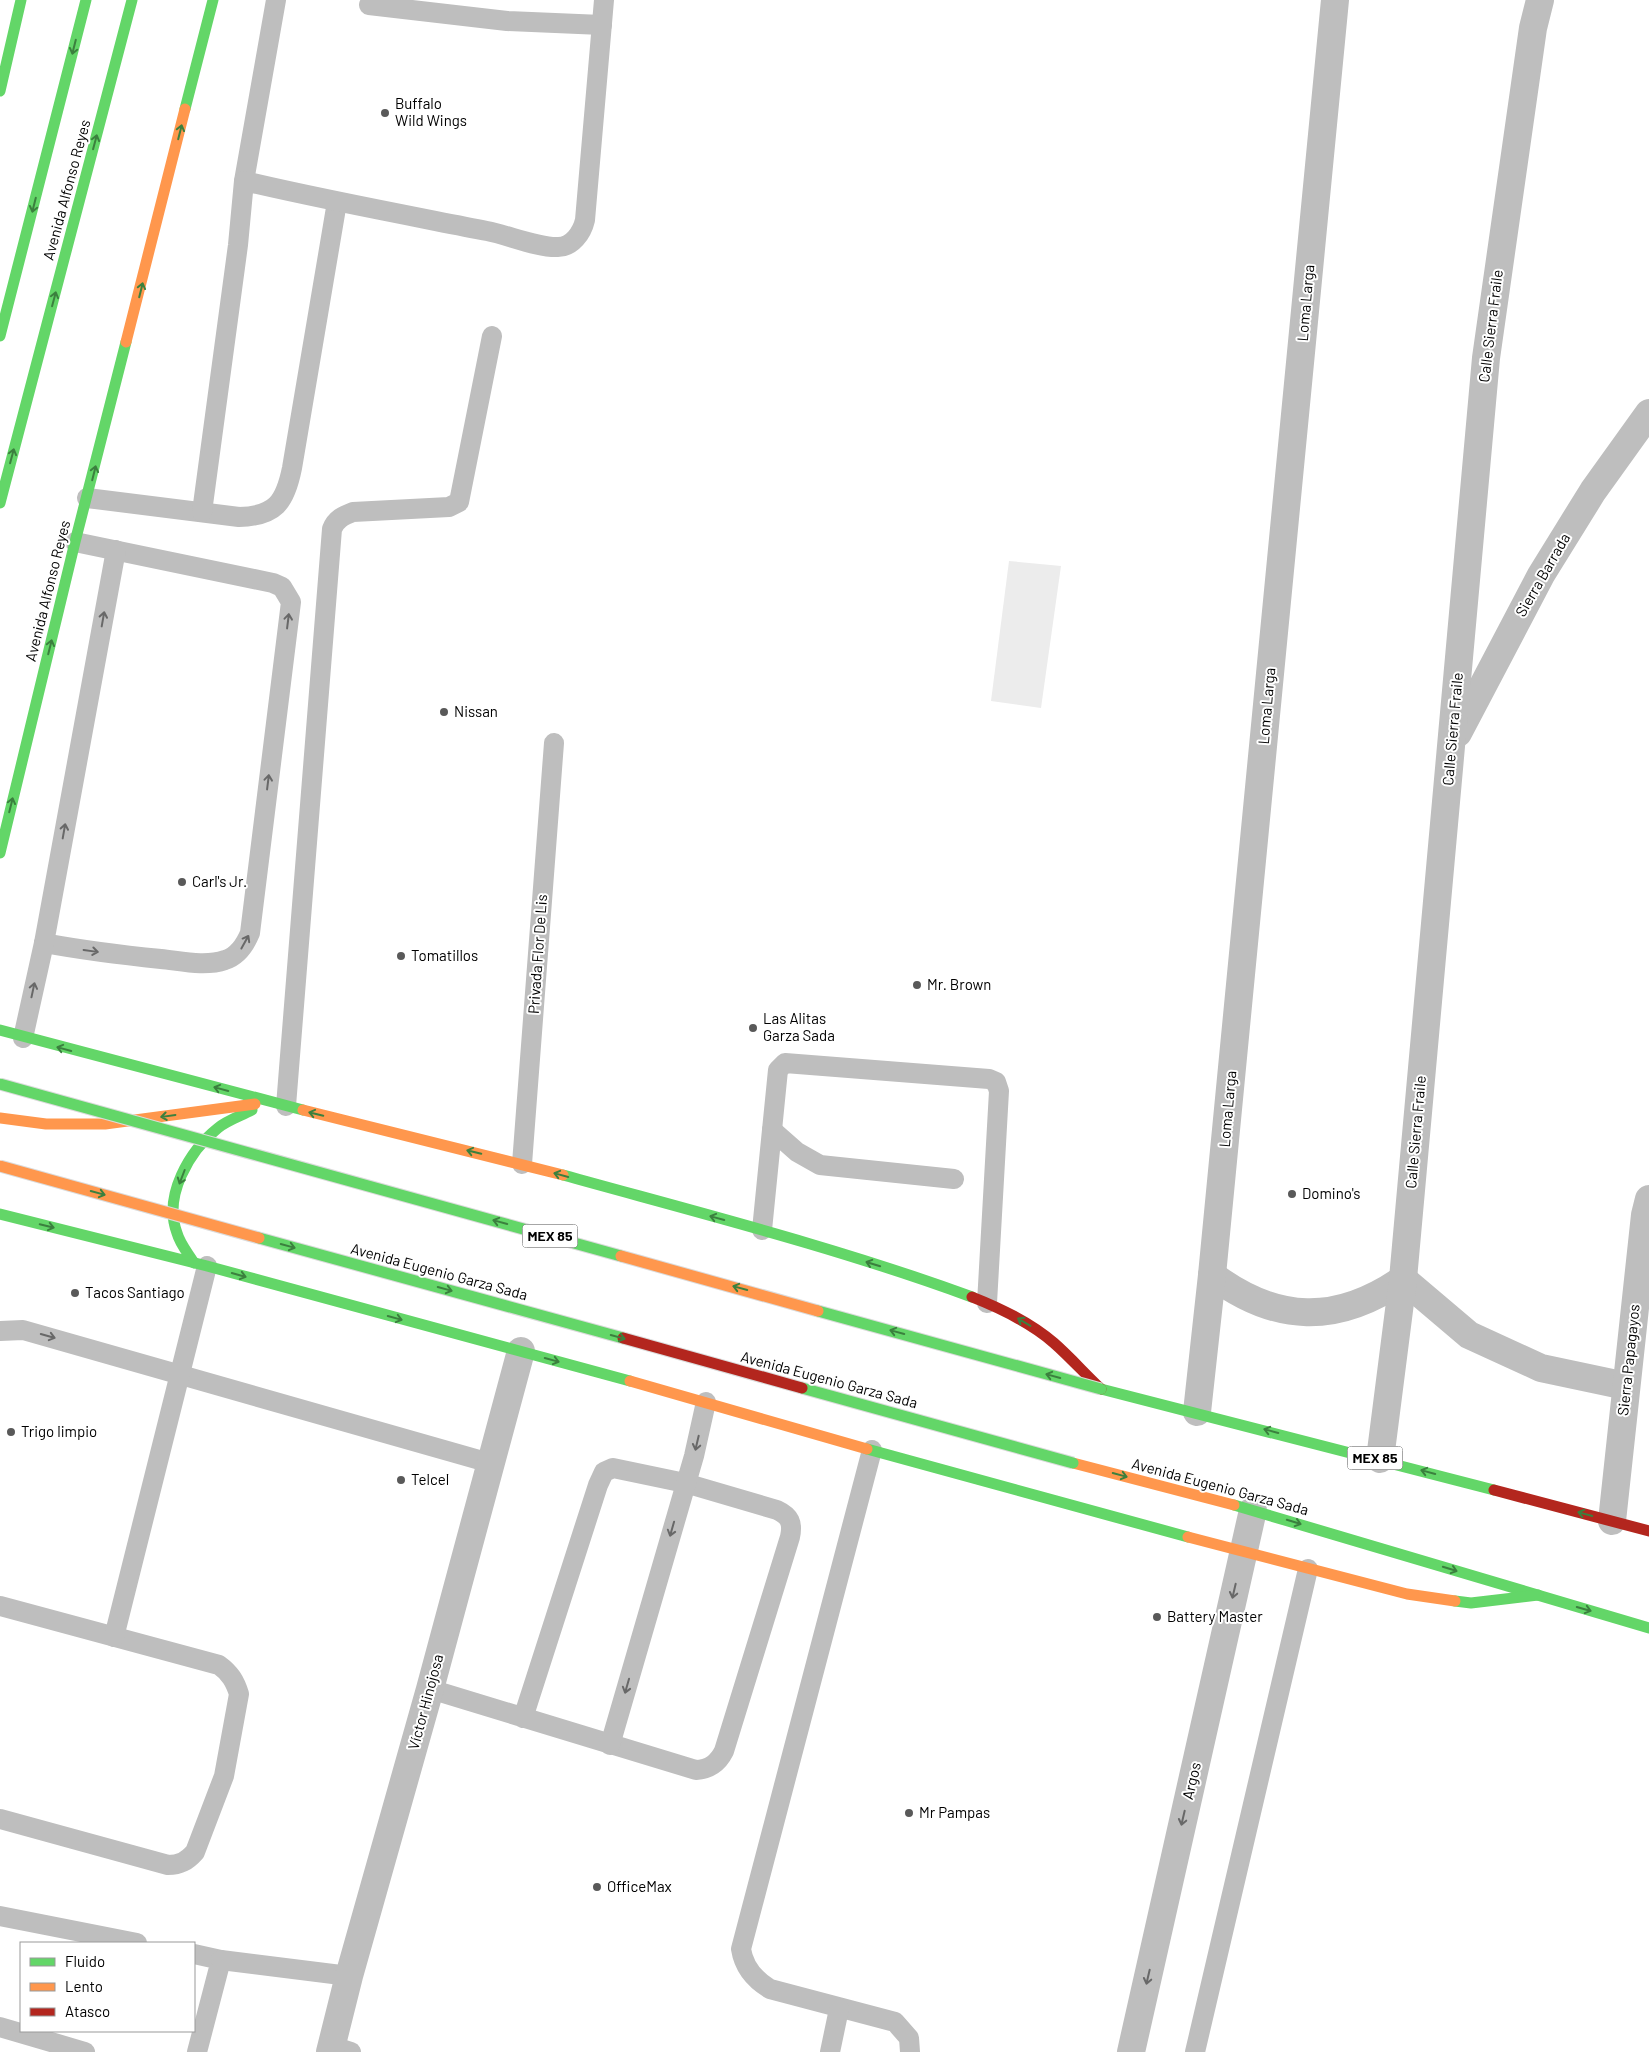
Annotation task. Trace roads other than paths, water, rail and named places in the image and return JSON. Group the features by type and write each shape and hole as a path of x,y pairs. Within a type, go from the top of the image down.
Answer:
{"main road":[{"path":"0,91 21,0"},
{"name":"Avenida Alfonso Reyes","path":"0,336 86,0"},
{"name":"Avenida Alfonso Reyes","path":"0,503 132,0"},
{"name":"Avenida Alfonso Reyes","path":"0,853 75,542 129,337 213,0"},
{"path":"0,1030 23,1038 277,1104 522,1164 762,1230 917,1277 987,1303 1014,1316 1041,1333 1100,1389"},
{"name":"MEX 85","path":"0,1084 1100,1389 1196,1412 1649,1531"},
{"path":"0,1118 46,1124 105,1124 277,1104"},
{"path":"200,1264 183,1247 175,1228 175,1203 180,1181 189,1161 202,1143 218,1128 277,1104"},
{"name":"Avenida Eugenio Garza Sada","path":"0,1166 1073,1463 1253,1510 1649,1628"},
{"path":"0,1214 200,1264 521,1351 1308,1570 1439,1600 1472,1603 1538,1595"}],"street":[{"name":"Loma Larga","path":"1196,1412 1212,1275 1335,0"},
{"name":"Calle Sierra Fraile","path":"1380,1460 1403,1279 1486,358 1532,28 1540,0"},
{"name":"Sierra Barrada","path":"1452,745 1541,574 1593,491 1649,413"},
{"name":"Sierra Papagayos","path":"1612,1521 1645,1215 1649,1199"},
{"path":"1212,1275 1234,1291 1257,1303 1283,1310 1309,1312 1334,1310 1359,1304 1382,1294 1403,1279 1468,1335 1541,1368 1626,1386"},
{"name":"Víctor Hinojosa","path":"338,2050 349,1976 430,1689 521,1351"},
{"name":"Argos","path":"1131,2052 1242,1552 1253,1510"}],"lane":[{"path":"202,512 238,245 244,181 276,0"},
{"path":"244,181 337,202 492,232 545,246 557,247 571,242 584,228 604,0"},
{"path":"369,5 507,21 602,25"},
{"path":"87,498 238,517 258,516 274,508 288,486 337,202"},
{"path":"277,1104 332,529 334,523 341,516 353,512 450,507 459,502 492,336"},
{"path":"44,943 87,951 200,964 225,960 244,946 250,933 291,602 282,587 273,583 75,542"},
{"path":"23,1038 44,943 116,550"},
{"name":"Privada Flor De Lis","path":"522,1164 554,743"},
{"path":"762,1230 778,1070 785,1063 983,1077 996,1082 999,1091 987,1303"},
{"path":"772,1130 797,1152 820,1165 954,1179"},
{"path":"114,1637 179,1373 200,1264"},
{"path":"0,1331 23,1330 490,1463"},
{"path":"610,1745 694,1456 706,1402"},
{"path":"872,1450 741,1950 742,1958 756,1981 770,1990 895,2022 909,2038 910,2052"},
{"path":"430,1689 523,1718 610,1745 696,1770 705,1769 720,1760 724,1751 790,1537 792,1524 789,1517 777,1510 685,1482 613,1468 602,1475 523,1718"},
{"path":"1195,2052 1308,1570"},
{"path":"0,1606 220,1664 229,1672 239,1694 239,1703 224,1776 195,1852 186,1861 168,1866 0,1819"},
{"path":"0,1916 132,1942"},
{"path":"195,1954 221,1960 349,1976"},
{"path":"197,2052 221,1960"},
{"path":"830,2052 839,2009"},
{"path":"0,2028 85,2052"}],"place":[{"name":"Buffalo Wild Wings","path":"385,113"},
{"name":"Nissan","path":"444,712"},
{"name":"Carl's Jr.","path":"182,882"},
{"name":"Tomatillos","path":"401,956"},
{"name":"Mr. Brown","path":"917,985"},
{"name":"Las Alitas Garza Sada","path":"753,1028"},
{"name":"Domino's","path":"1292,1194"},
{"name":"Tacos Santiago","path":"75,1293"},
{"name":"Trigo limpio","path":"11,1432"},
{"name":"Telcel","path":"401,1480"},
{"name":"Battery Master","path":"1157,1617"},
{"name":"Mr Pampas","path":"909,1813"},
{"name":"OfficeMax","path":"597,1887"}]}
